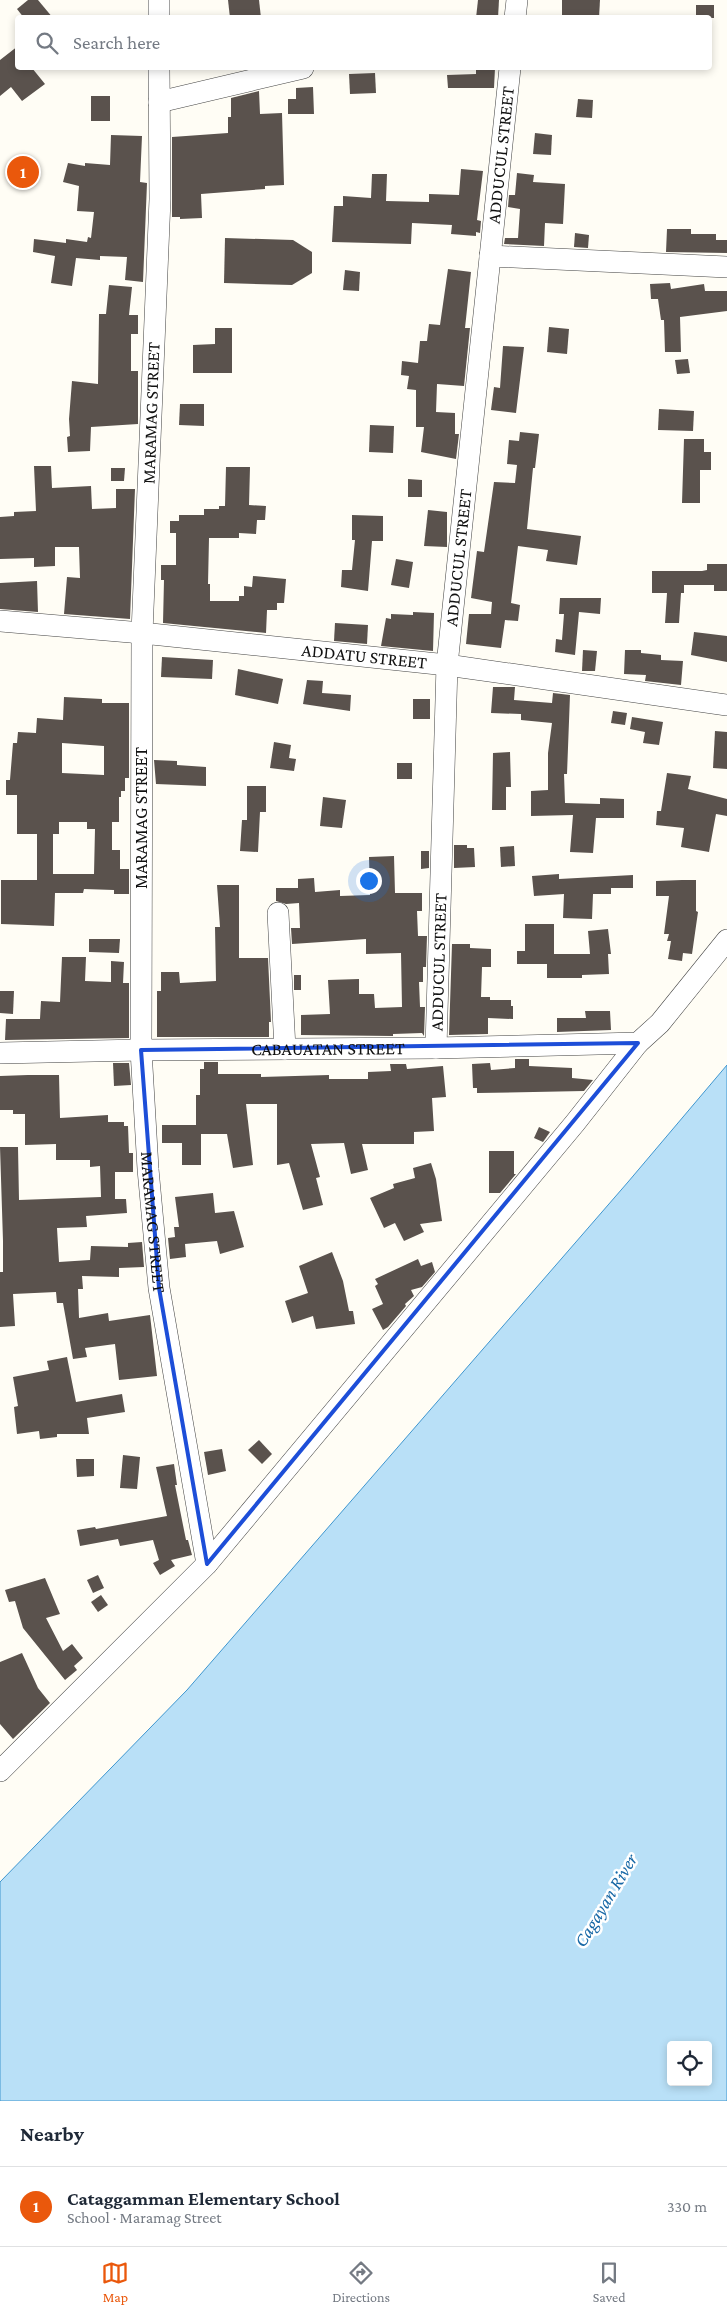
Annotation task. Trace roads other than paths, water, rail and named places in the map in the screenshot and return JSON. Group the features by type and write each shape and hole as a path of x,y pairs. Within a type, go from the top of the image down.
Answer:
{"street":[{"path":"159,0 159,15"},
{"path":"515,15 517,0"},
{"name":"MARAMAG STREET","path":"159,70 160,200 142,633 141,1050 148,1169 159,1288 207,1564"},
{"path":"159,102 294,70"},
{"name":"ADDUCUL STREET","path":"436,1048 446,665 510,70"},
{"path":"490,256 727,267"},
{"name":"ADDATU STREET","path":"0,620 446,665 727,705"},
{"path":"278,913 285,1049"},
{"path":"0,1771 207,1564 569,1131 638,1044 660,1022 727,940"},
{"name":"CABAUATAN STREET","path":"0,1053 638,1044"}],"water":[{"name":"Cagayan River","path":"727,1065 727,2101 0,2101 0,1882 187,1690 628,1182"}],"place":[{"name":"Cataggamman Elementary School","path":"23,172"}]}
